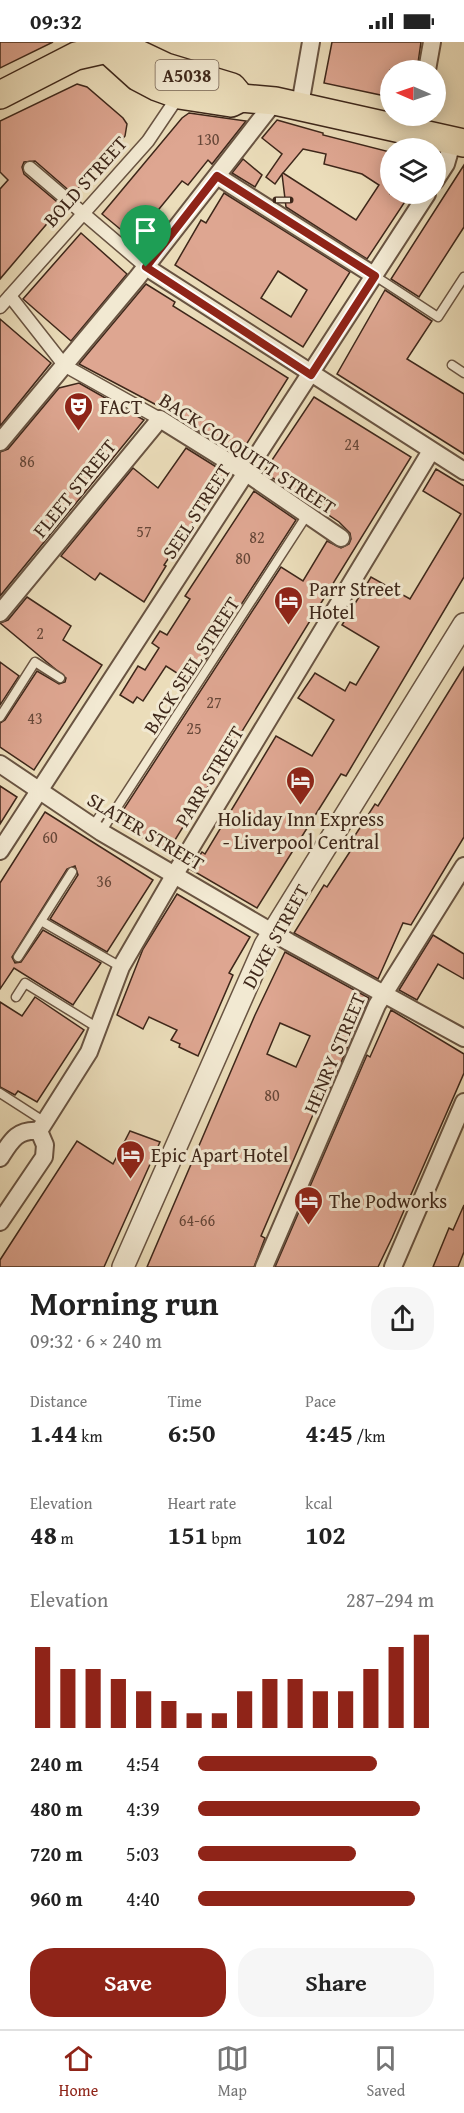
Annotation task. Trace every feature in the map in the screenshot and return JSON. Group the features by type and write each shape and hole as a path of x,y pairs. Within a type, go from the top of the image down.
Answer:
{"main road":[{"name":"A5038","path":"0,95 76,56 119,46 138,77 157,87 179,84 231,103 242,98 380,117"},
{"name":"A5038","path":"424,126 459,142"}],"street":[{"path":"0,442 146,267 217,176 288,103 311,42"},
{"path":"429,60 432,42"},
{"name":"BOLD STREET","path":"0,307 148,141 179,84"},
{"path":"446,164 459,142"},
{"path":"30,168 146,267 311,375 464,471"},
{"path":"217,176 375,276"},
{"name":"SEEL STREET","path":"0,851 421,204"},
{"name":"BACK COLQUITT STREET","path":"10,296 65,365 160,419 245,472 340,538"},
{"name":"FLEET STREET","path":"0,613 160,419"},
{"name":"PARR STREET","path":"42,1127 89,1052 121,967 431,451"},
{"name":"DUKE STREET","path":"123,1267 272,932 464,624"},
{"name":"SLATER STREET","path":"0,764 272,932 464,1038"},
{"name":"HENRY STREET","path":"264,1267 383,993 464,866"},
{"path":"393,1267 464,1102"},
{"path":"0,1158 14,1137 26,1130 42,1127 45,1144 44,1157 0,1222"}],"lane":[{"path":"375,276 438,317 464,277"},
{"path":"452,365 464,373"},
{"name":"BACK SEEL STREET","path":"98,824 307,515"},
{"path":"0,717 35,662 60,678"},
{"path":"18,957 72,872"},
{"path":"41,921 121,967"},
{"path":"16,997 25,983 98,1028"},
{"path":"0,1093 42,1127"}],"building":[{"path":"0,42 53,42 0,68"},
{"path":"332,42 421,42 418,60 380,60 380,95 324,83"},
{"path":"77,84 87,87 123,118 127,124 125,136 73,194 35,161 24,162 22,167 24,174 62,206 0,279 0,189 8,180 0,172 0,121"},
{"path":"189,113 246,121 212,164 208,160 188,185 182,181 150,220 156,232 143,248 102,214 182,118"},
{"path":"277,120 380,149 380,204 403,204 367,259 286,207 282,174 275,184 266,177 282,154 262,138","holes":["303,149 326,154 324,164 362,174 379,185 356,220 283,173"]},
{"path":"243,159 262,175 255,187 232,173"},
{"path":"464,165 464,227 419,297 391,279 439,204 446,204 446,193"},
{"path":"224,193 350,272 303,347 175,265 201,220 206,223","holes":["278,271 307,290 291,317 261,298"]},
{"path":"81,233 127,274 71,341 23,299"},
{"path":"146,284 175,302 173,306 288,378 239,456 166,410 79,364"},
{"path":"385,290 432,321 407,359 464,394 464,454 337,374"},
{"path":"0,319 51,363 0,426"},
{"path":"79,383 144,420 0,596 0,452 8,449 59,388"},
{"path":"314,397 411,457 167,853 120,824 118,818 281,567 303,581 327,541 341,548 349,544 351,539 350,533 339,522 264,472"},
{"path":"186,448 226,473 164,565 166,566 144,602 100,573 95,580 61,556 133,468 158,488"},
{"path":"436,469 464,486 464,577 346,776 341,774 257,908 190,869 202,852 205,854 276,736 312,756 334,720 298,698 315,673 345,691 350,682 356,685 379,647 342,625 371,577 410,599 461,514 423,491"},
{"path":"254,491 296,520 191,682 166,666 143,701 137,697 133,703 120,695 138,666 145,670 159,648 152,643 160,631 167,635 190,599 185,596"},
{"path":"27,597 71,626 63,640 102,665 34,770 0,747 0,723 5,720 37,671 59,684 65,682 66,678 0,623 8,620"},
{"path":"0,662 19,676 0,705"},
{"path":"464,667 464,837 411,925 403,923 378,979 294,933 324,885 327,887 351,850 347,848 375,804 378,806"},
{"path":"0,786 17,797 0,824"},
{"path":"45,812 153,880 107,952 50,919 78,875 75,866 67,869 12,957 15,963 21,962 43,930 101,963 73,1005 14,968 0,989 0,883"},
{"path":"177,894 250,937 229,973 233,975 198,1056 179,1047 180,1044 171,1040 177,1030 149,1017 143,1029 117,1015 143,949"},
{"path":"433,935 464,954 464,979 438,964 417,1000 399,990"},
{"path":"285,952 369,998 323,1104 318,1103 261,1236 265,1238 254,1267 147,1267 255,1015","holes":["280,1023 310,1036 296,1067 267,1054"]},
{"path":"35,997 84,1030 37,1102 18,1091 15,1095 0,1087 0,1002 22,1016"},
{"path":"391,1010 464,1054 464,1073 392,1238 378,1267 275,1267 367,1055 370,1057"},
{"path":"130,1131 160,1142 104,1267 0,1267 0,1260 77,1141 113,1164"},
{"path":"464,1205 464,1252 458,1267 433,1267 449,1228 453,1230"}],"railway":[{"path":"276,200 290,200"}],"place":[{"name":"FACT","path":"79,432"},
{"name":"Parr Street Hotel","path":"288,626"},
{"name":"Holiday Inn Express - Liverpool Central","path":"301,806"},
{"name":"Epic Apart Hotel","path":"130,1180"},
{"name":"The Podworks","path":"308,1226"}],"route":[{"path":"217,176 375,276 311,375 153,274 146,267 217,176"}]}
